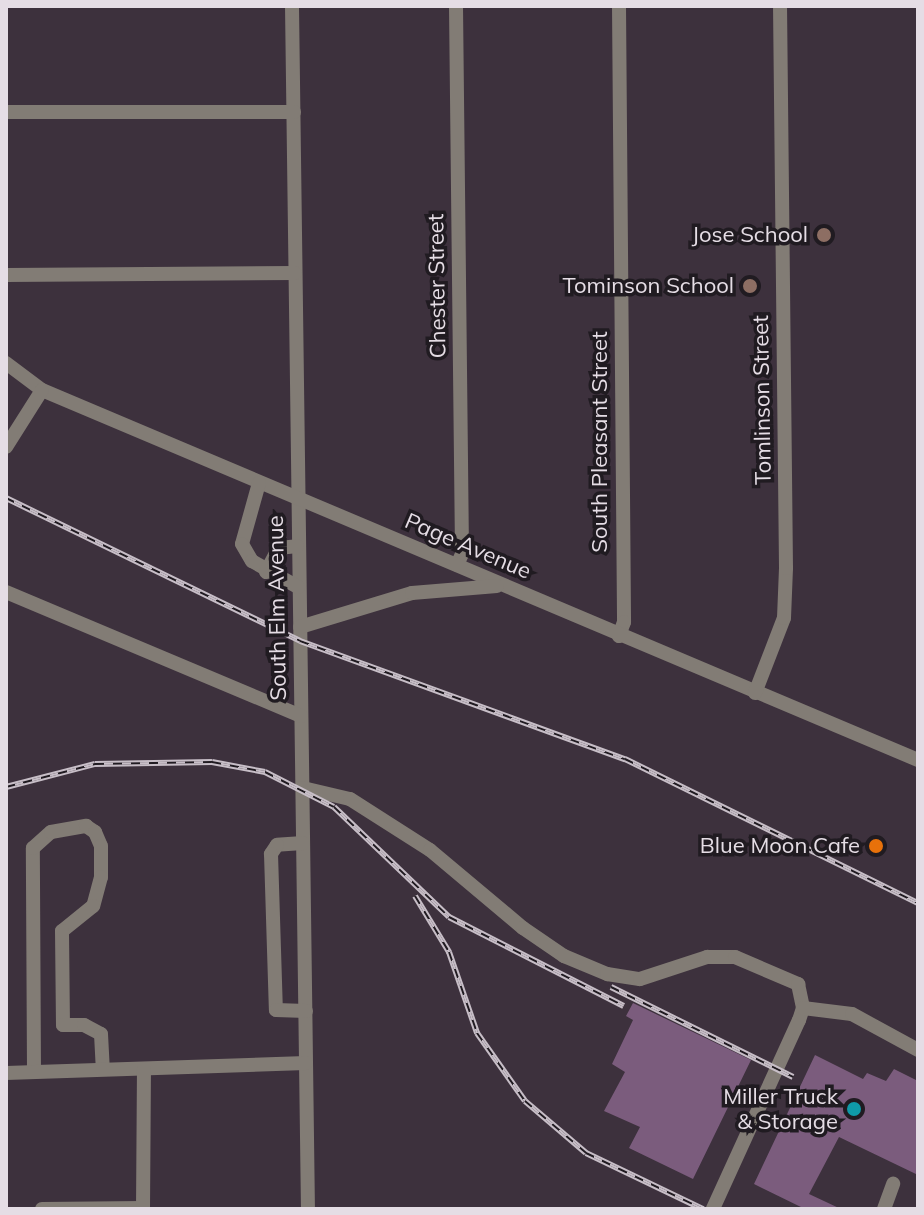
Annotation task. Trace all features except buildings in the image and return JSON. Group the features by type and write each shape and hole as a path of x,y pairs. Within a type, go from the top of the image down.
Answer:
{"street":[{"name":"South Elm Avenue","path":"292,6 296,498 308,1209"},
{"name":"Chester Street","path":"456,6 462,554 457,565"},
{"name":"South Pleasant Street","path":"619,6 624,607 619,636"},
{"name":"Tomlinson Street","path":"755,693 784,618 786,568 780,6"},
{"path":"6,112 294,112"},
{"path":"6,275 295,273"},
{"name":"Page Avenue","path":"6,363 42,390 918,760"},
{"path":"6,447 42,390"},
{"path":"259,483 241,537 246,553 266,572 298,587"},
{"path":"266,572 279,548 297,546"},
{"path":"300,627 412,593 505,586"},
{"path":"6,592 301,716"},
{"path":"303,788 350,799 395,827 564,956 625,980 707,957 735,957 798,984 803,1008 713,1209"},
{"path":"34,1072 33,848 51,832 86,826 95,832 101,846 101,877 93,906 62,931 63,1025"},
{"path":"303,843 277,845 271,854 276,1010 306,1011"},
{"path":"803,1008 852,1014 918,1050"},
{"path":"34,1026 84,1025 101,1034 103,1069"},
{"path":"6,1073 306,1063"},
{"path":"42,1209 143,1208 144,1069"},
{"path":"884,1209 893,1184"}],"railway":[{"path":"6,498 300,641 625,759 918,903"},
{"path":"6,787 95,764 212,762 265,772 334,807 449,917 624,1006"},
{"path":"415,896 449,952 477,1033 525,1101 586,1153 703,1209"},
{"path":"611,987 793,1077"}],"place":[{"name":"Jose School","path":"824,235"},
{"name":"Tominson School","path":"750,286"},
{"name":"Blue Moon Cafe","path":"876,846"},
{"name":"Miller Truck & Storage","path":"854,1109"}]}
